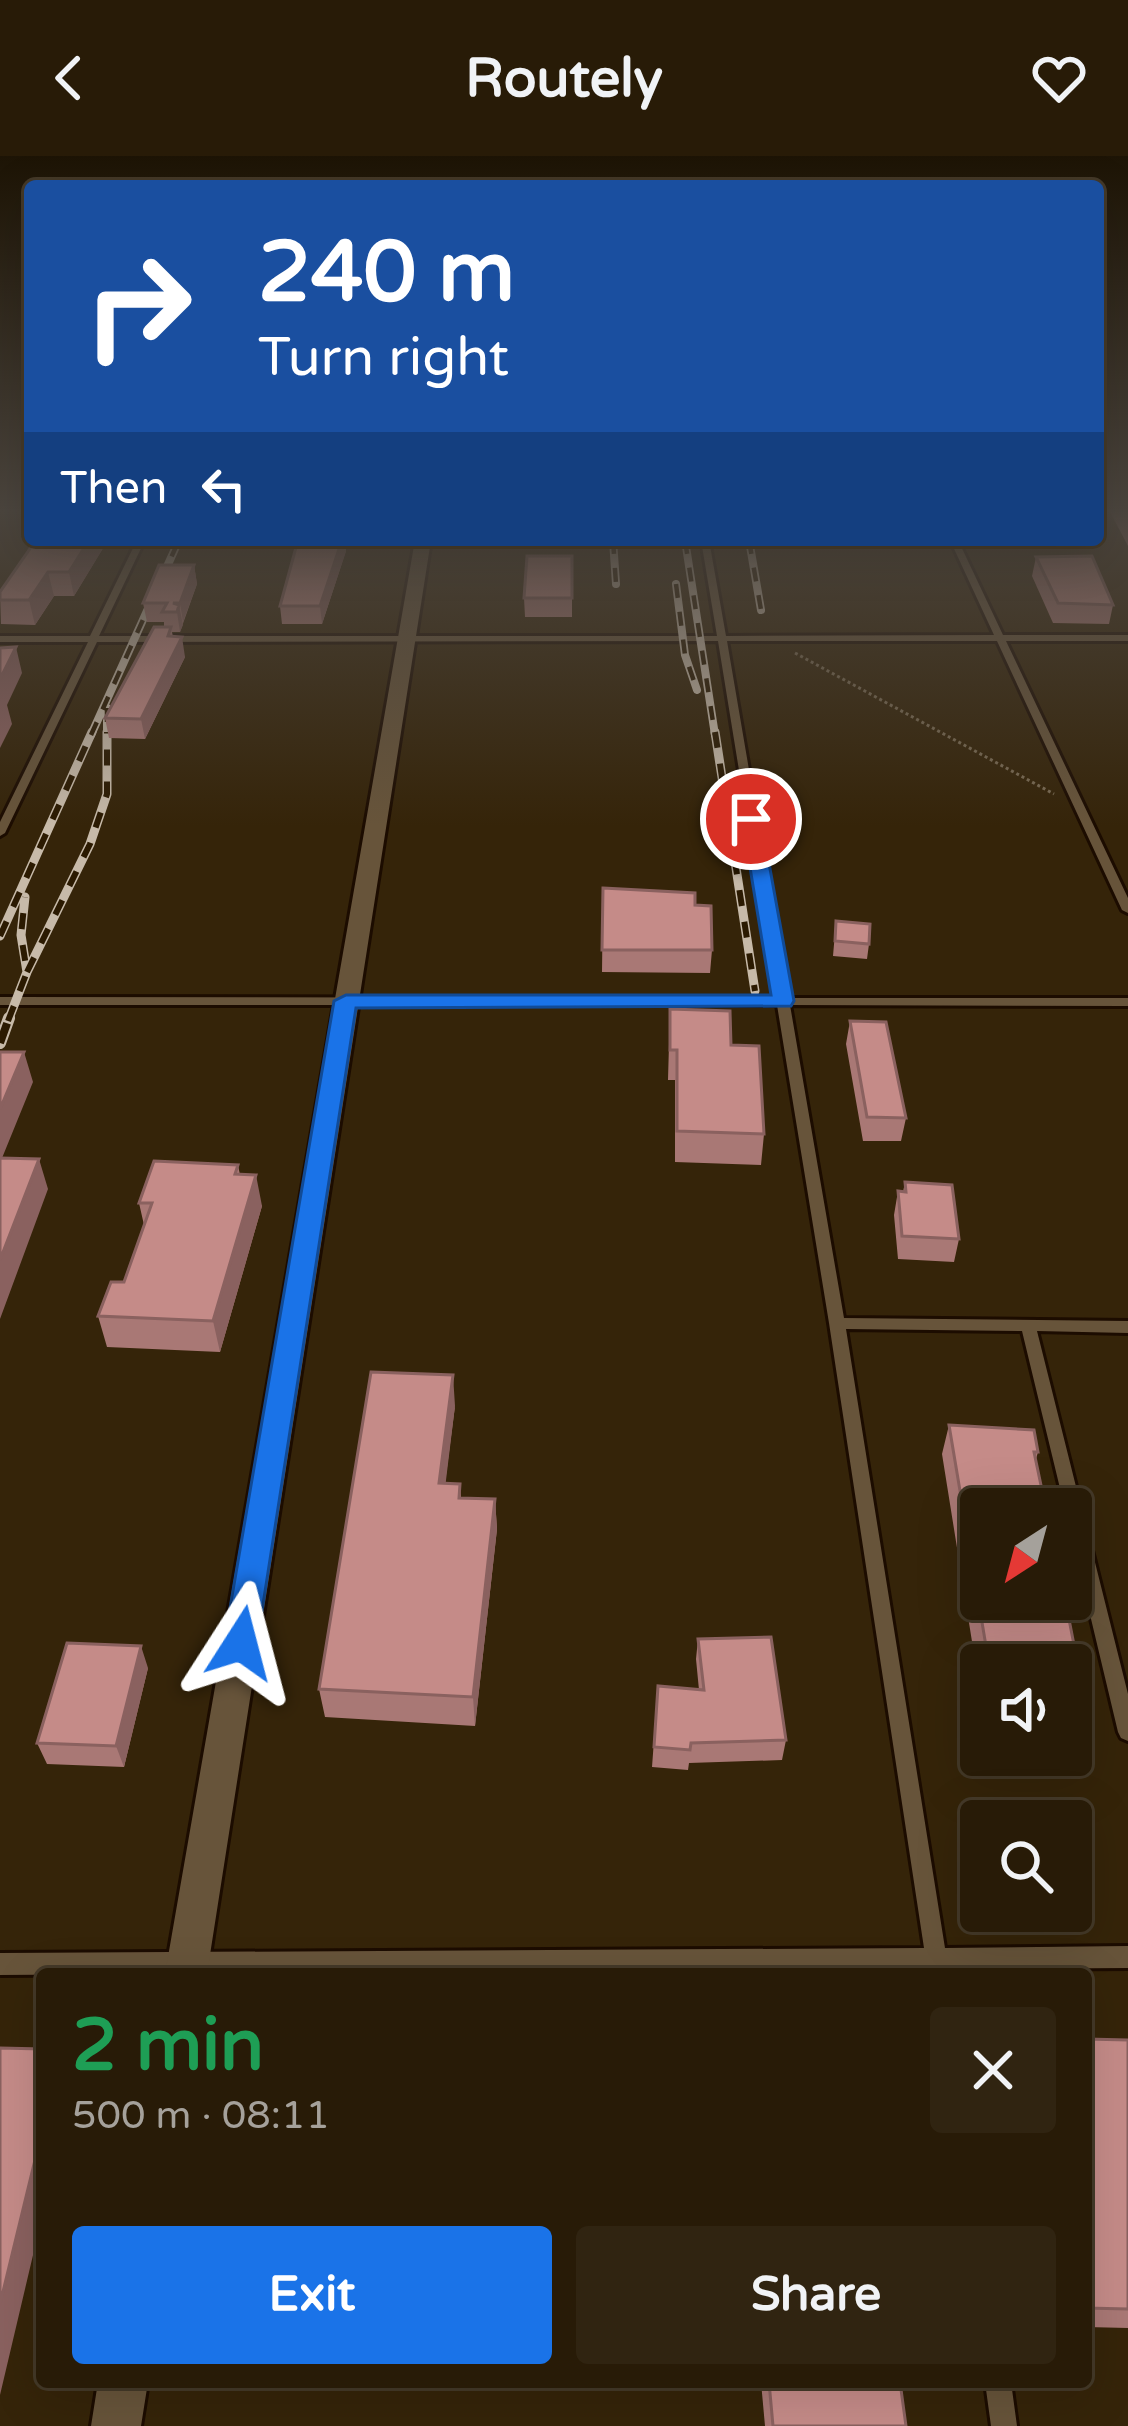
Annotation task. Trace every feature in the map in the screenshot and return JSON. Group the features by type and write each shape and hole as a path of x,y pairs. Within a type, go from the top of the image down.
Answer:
{"street":[{"path":"187,1968 409,614"},
{"path":"116,2426 122,2388"}],"lane":[{"path":"0,833 106,614"},
{"path":"716,614 837,1323 938,1966"},
{"path":"989,614 1128,910"},
{"path":"0,639 1128,638"},
{"path":"0,1001 1128,1002"},
{"path":"837,1323 1128,1327"},
{"path":"1028,1325 1128,1732"},
{"path":"437,1968 938,1966 1128,1957"},
{"path":"0,1964 150,1968"},
{"path":"999,2388 1004,2426"}],"path":[{"path":"764,637 1080,808"}],"building":[{"path":"154,627 171,627 168,636 182,637 141,719 105,718"},
{"path":"16,647 0,679 0,648"},
{"path":"603,888 695,893 695,905 711,906 712,950 602,950"},
{"path":"836,921 870,924 869,944 835,941"},
{"path":"670,1009 730,1011 731,1045 759,1046 764,1134 677,1131 677,1050 670,1050"},
{"path":"850,1021 886,1022 906,1118 867,1117"},
{"path":"0,1052 24,1052 0,1109"},
{"path":"0,1158 39,1159 0,1260"},
{"path":"154,1161 238,1165 235,1174 256,1175 213,1321 98,1316 111,1282 124,1282 152,1203 139,1203"},
{"path":"905,1182 952,1185 959,1239 902,1236 898,1191 906,1192"},
{"path":"371,1372 453,1375 439,1483 460,1484 459,1498 495,1499 473,1697 319,1689"},
{"path":"949,1425 1034,1430 1042,1488 960,1491"},
{"path":"982,1620 1069,1620 1074,1644 986,1644"},
{"path":"771,1637 786,1740 691,1743 690,1750 654,1747 658,1686 704,1690 698,1639"},
{"path":"67,1643 141,1646 116,1746 37,1743"},
{"path":"1092,2039 1128,2040 1128,2309 1092,2308"},
{"path":"0,2048 36,2049 36,2156 0,2304"},
{"path":"770,2388 901,2388 906,2426 773,2426"}],"railway":[{"path":"91,735 146,614"},
{"path":"680,614 685,655 697,690"},
{"path":"696,614 715,735"},
{"path":"27,972 90,844 107,794 107,708"},
{"path":"0,936 92,732"},
{"path":"715,732 755,991"},
{"path":"25,897 21,935 27,972"},
{"path":"8,1021 27,972"},
{"path":"0,1043 9,1018"}],"route":[{"path":"241,1643 346,1001 783,1001 751,819"}]}
